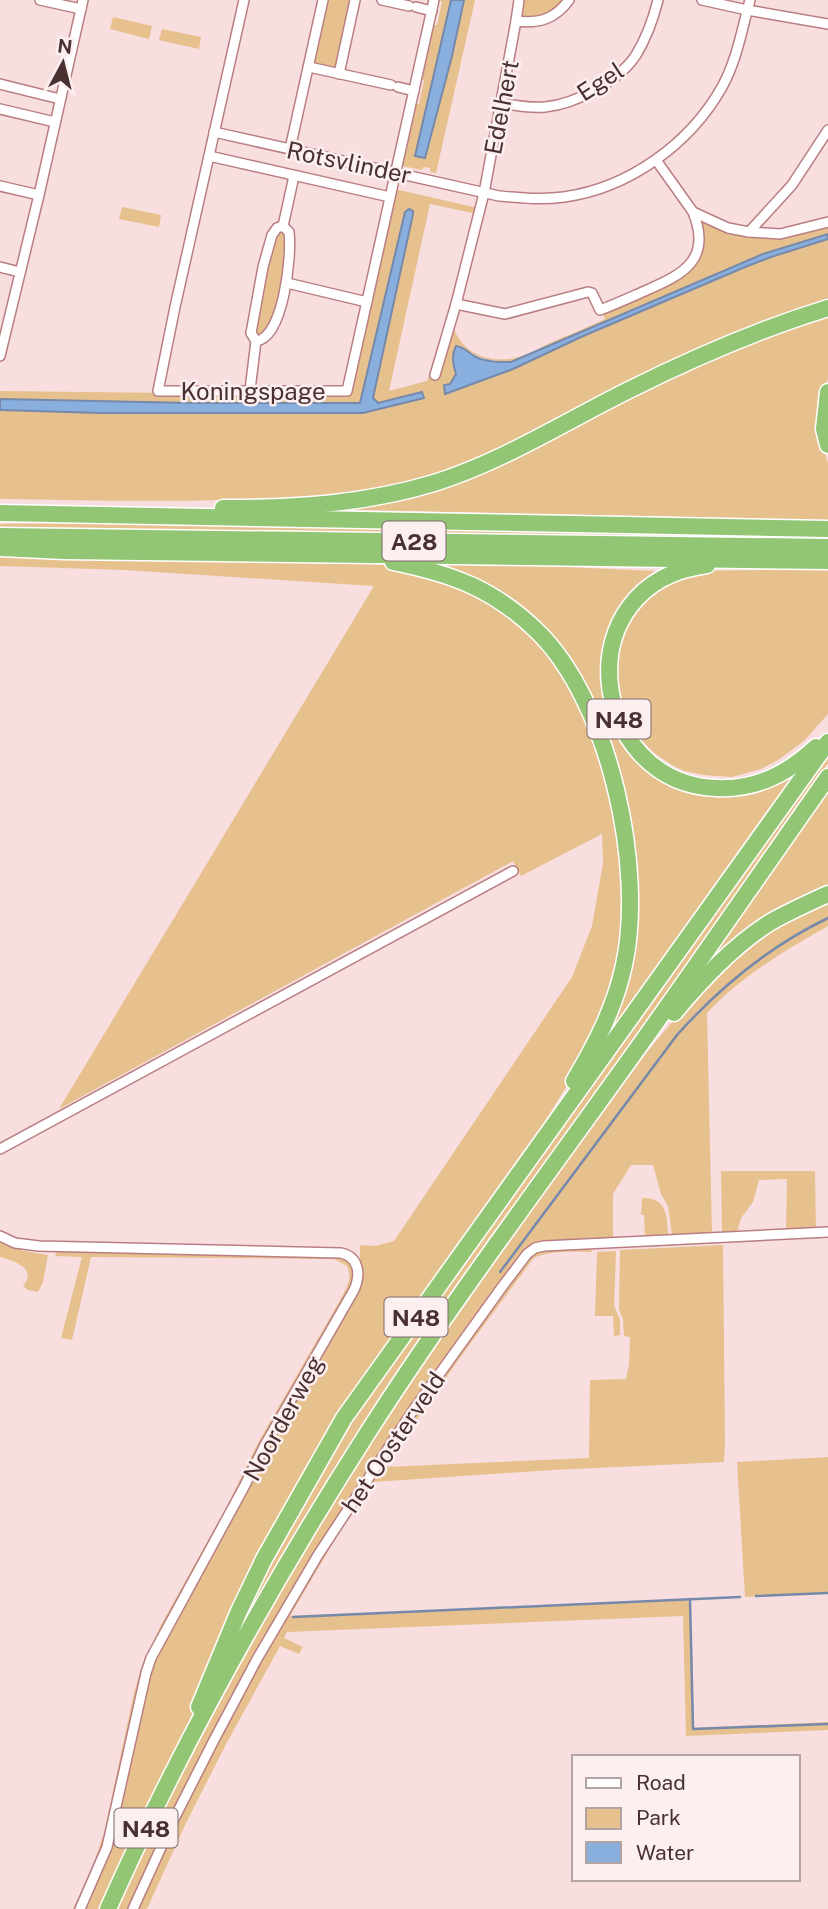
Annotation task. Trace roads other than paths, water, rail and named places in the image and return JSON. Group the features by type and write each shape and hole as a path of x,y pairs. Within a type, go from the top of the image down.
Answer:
{"highway":[{"name":"A28","path":"100,515 347,502 434,483 523,446 630,389 713,349 828,308"},
{"path":"828,392 824,429 828,446"},
{"name":"A28","path":"0,513 828,529"},
{"name":"A28","path":"0,536 828,547"},
{"name":"A28","path":"0,548 828,561"},
{"name":"A28","path":"355,554 448,574 475,586 522,617 540,634 572,677 591,714 615,786 628,856 631,915 626,953 617,992 601,1034 536,1151"},
{"name":"N48","path":"751,559 681,571 648,588 629,607 614,638 609,662 609,686 622,726 648,761 669,775 708,788 731,789 767,781 803,760 828,736"},
{"name":"N48","path":"184,1748 239,1611 275,1538 344,1418 828,742"},
{"name":"N48","path":"108,1909 184,1748 303,1538 371,1428 828,777"},
{"name":"N48","path":"624,1068 720,962 771,922 828,894"}],"street":[{"path":"0,356 82,5 40,0"},
{"name":"Koningspage","path":"244,0 174,307 158,391 347,391 434,0"},
{"path":"290,149 323,0"},
{"path":"339,74 355,0"},
{"name":"Edelhert","path":"435,375 484,193 519,0"},
{"path":"516,21 530,22 551,18 557,15 569,0"},
{"name":"Egel","path":"502,103 545,107 563,103 593,91 613,78 635,57 651,28 658,0"},
{"path":"702,0 828,24"},
{"name":"Rotsvlinder","path":"214,132 484,193 521,198 564,197 582,193 612,184 656,160 692,128 722,87 736,55 750,0"},
{"path":"385,1 432,11"},
{"path":"309,67 414,91"},
{"path":"0,84 60,99"},
{"path":"0,109 55,122"},
{"path":"749,232 792,185 828,130"},
{"path":"209,156 390,197"},
{"path":"456,304 505,314 585,291 592,293 600,310 668,281 685,269 693,260 699,244 699,226 693,212 656,160"},
{"path":"283,226 294,176"},
{"path":"0,186 39,195"},
{"path":"693,212 728,228 749,232 780,234 828,222"},
{"path":"256,341 265,338 274,324 287,283 290,242 289,232 283,226"},
{"path":"250,390 256,341 251,334 263,267 272,235 276,228 283,226"},
{"path":"0,267 20,272"},
{"path":"287,283 367,302"},
{"path":"0,1149 513,871"},
{"name":"het Oosterveld","path":"133,1909 212,1742 296,1592 377,1463 527,1254 544,1246 828,1232"},
{"name":"Noorderweg","path":"0,1236 15,1243 39,1246 341,1253 354,1259 358,1270 354,1290 265,1445 151,1658 107,1847 80,1909"}],"water":[{"path":"451,0 464,0 425,158 415,156"},
{"path":"409,209 413,214 373,398 378,403 422,392 424,398 363,413 101,413 0,410 0,399 360,403 405,212"},
{"path":"828,234 828,239 745,267 513,369 445,394 444,385 450,384 456,374 453,353 456,346 484,360 511,362 763,254"}],"waterway":[{"path":"500,1272 677,1035 711,1000 747,969 786,941 828,918"},
{"path":"756,1596 828,1593"},
{"path":"293,1617 740,1597"},
{"path":"690,1599 693,1729 828,1724"}]}
